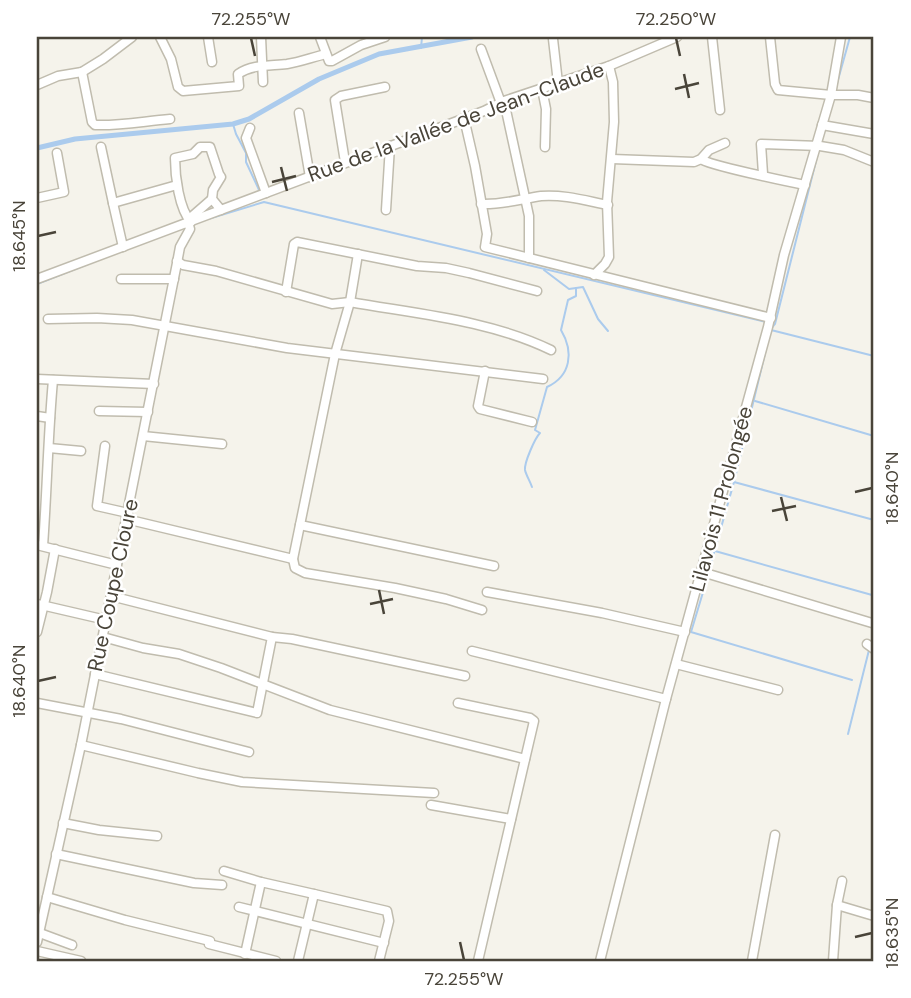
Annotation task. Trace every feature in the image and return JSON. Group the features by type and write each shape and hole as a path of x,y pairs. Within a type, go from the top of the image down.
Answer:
{"street":[{"path":"37,85 58,76 82,72 132,37"},
{"path":"160,37 171,59 178,87 183,91 239,86 237,78 240,72 261,65 285,65 326,54"},
{"path":"208,37 212,62"},
{"path":"261,37 263,82"},
{"path":"320,37 329,61 384,37"},
{"name":"Rue de la Vallée de Jean-Claude","path":"37,279 502,102 609,65 677,37"},
{"path":"712,37 720,110"},
{"path":"770,37 776,89 874,98"},
{"name":"Lilavois 11 Prolongée","path":"600,961 666,699 769,322 784,255 831,95 841,37"},
{"path":"553,39 558,83"},
{"path":"481,49 512,131 530,227 529,258"},
{"path":"594,275 608,257 613,82 609,65"},
{"path":"82,72 92,122 95,125 170,119"},
{"path":"345,162 335,100 341,96 385,87"},
{"path":"542,89 546,109 545,146"},
{"path":"299,113 310,177"},
{"path":"464,118 487,234 485,247 769,322"},
{"path":"822,125 874,134"},
{"path":"250,128 246,138 266,193"},
{"path":"612,159 694,162 709,150 725,143"},
{"path":"763,174 761,144 816,146 844,150 874,160"},
{"path":"386,210 390,146"},
{"path":"101,147 122,247"},
{"path":"200,147 210,147 220,177 213,190 212,200 189,223 177,185 175,158 193,154 200,147"},
{"path":"37,198 64,192 57,153"},
{"path":"701,159 704,163 723,168 763,174 805,185"},
{"path":"113,203 177,185"},
{"path":"481,204 501,205 514,200 551,196 608,205"},
{"path":"212,200 221,210"},
{"name":"Rue Coupe Cloure","path":"37,942 81,745 177,261 189,223"},
{"path":"286,292 295,242 417,267 446,268 537,291"},
{"path":"358,254 350,302 335,354 300,524 293,559 295,568 305,573 446,599 482,610"},
{"path":"177,261 332,304 350,302 484,326 525,337 551,350"},
{"path":"121,279 174,279"},
{"path":"48,319 97,317 132,320 287,348 543,379"},
{"path":"485,371 478,406 532,422"},
{"path":"37,379 154,384"},
{"path":"53,380 40,546 117,565"},
{"path":"99,411 148,412"},
{"path":"37,416 50,418"},
{"path":"143,436 222,444"},
{"path":"106,446 97,506 293,559"},
{"path":"49,449 81,451"},
{"path":"300,524 494,566"},
{"path":"37,632 40,605 55,549"},
{"path":"702,572 872,623"},
{"path":"487,592 602,613 685,632"},
{"path":"111,596 272,637 465,676"},
{"path":"40,605 106,620"},
{"path":"103,637 188,657 330,710 525,759"},
{"path":"95,674 257,713 272,637"},
{"path":"472,651 666,699"},
{"path":"676,664 778,690"},
{"path":"37,703 121,719 249,752"},
{"path":"458,703 532,719 534,724 478,961"},
{"path":"81,745 242,782 434,793"},
{"path":"430,805 511,819"},
{"path":"63,823 157,836"},
{"path":"752,961 775,835"},
{"path":"56,854 194,883 222,885"},
{"path":"224,871 387,911 389,921 379,961"},
{"path":"832,961 842,881"},
{"path":"244,954 261,882"},
{"path":"298,961 314,894"},
{"path":"47,897 276,961"},
{"path":"837,905 874,916"},
{"path":"239,908 384,943"},
{"path":"38,932 72,945"},
{"path":"37,951 81,961"}],"waterway":[{"path":"421,48 422,37"},
{"path":"37,148 75,139 233,124 249,119 319,79 379,54 472,37"},
{"path":"836,87 850,37"},
{"path":"233,124 260,192"},
{"path":"771,329 775,324 819,149"},
{"path":"208,219 264,202 766,322"},
{"path":"37,284 88,264"},
{"path":"544,270 569,289 583,287 598,319 608,331"},
{"path":"532,487 525,467 540,433 535,430 547,387 561,377 568,363 568,347 561,330 568,300 576,296 576,288"},
{"path":"771,330 874,356"},
{"path":"709,570 734,482 767,345"},
{"path":"755,401 874,436"},
{"path":"734,482 874,520"},
{"path":"115,593 129,529"},
{"path":"715,551 872,595"},
{"path":"707,579 691,632 852,680"},
{"path":"871,644 874,631"},
{"path":"848,734 869,650"}]}
